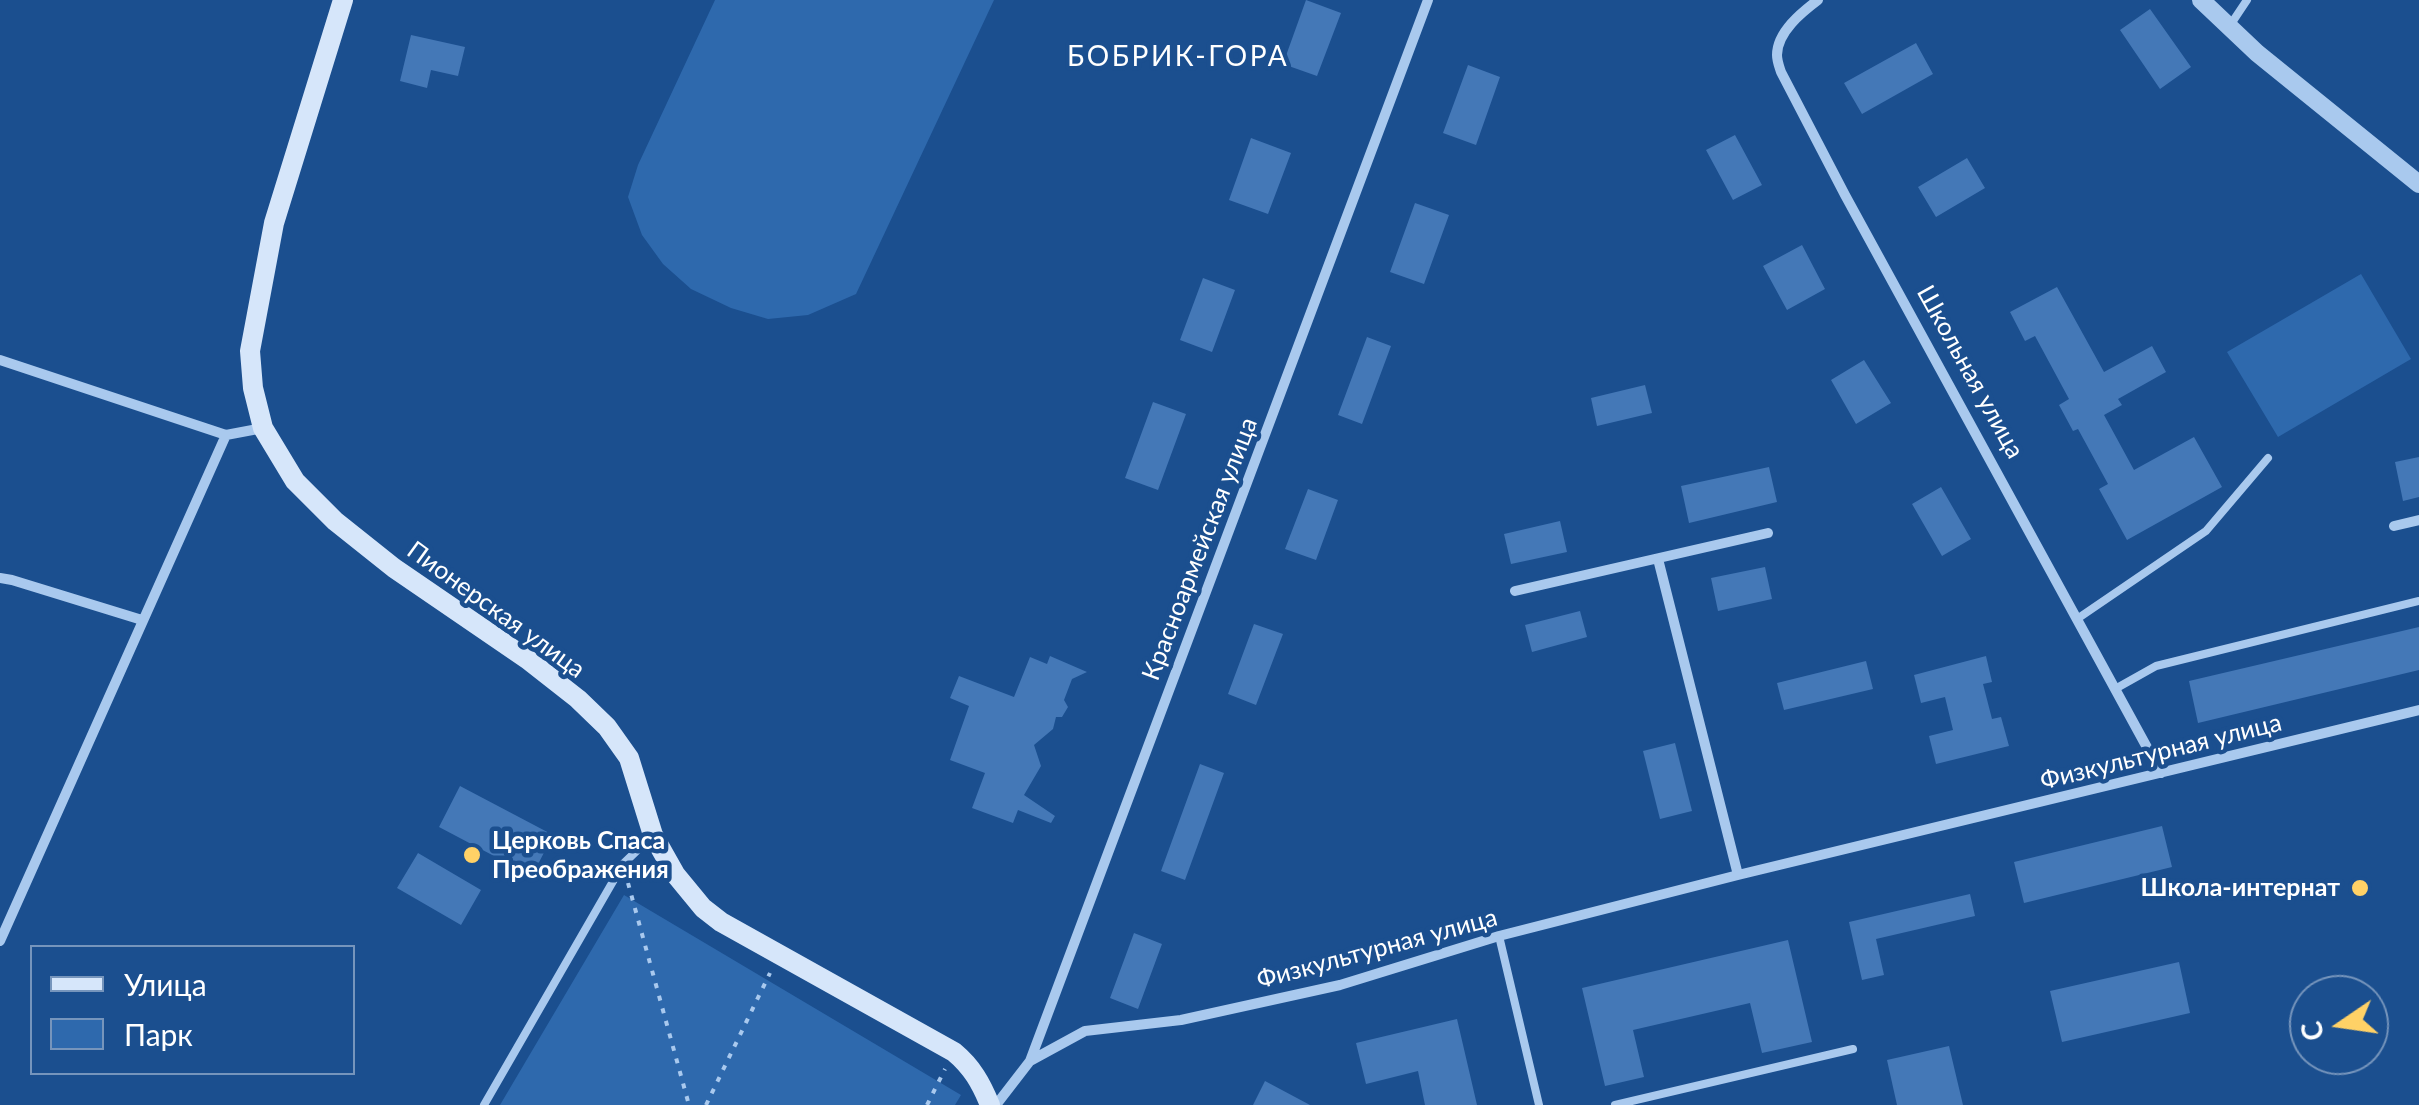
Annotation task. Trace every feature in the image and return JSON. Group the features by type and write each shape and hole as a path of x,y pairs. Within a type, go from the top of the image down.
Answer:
{"main road":[{"name":"Пионерская улица","path":"343,0 274,223 260,296 250,351 252,388 262,428 295,480 335,521 394,568 527,659 608,728 628,758 653,835 675,874 703,908 779,956 954,1052 968,1064 993,1105"}],"street":[{"name":"Красноармейская улица","path":"993,1105 1030,1060 1428,0"},
{"name":"Школьная улица","path":"1818,0 1789,26 1780,40 1776,55 1781,72 2161,773"},
{"path":"2201,0 2257,53 2419,184"},
{"path":"0,360 226,435 262,428"},
{"path":"0,941 226,435"},
{"path":"2394,526 2419,520"},
{"path":"1515,591 1768,533"},
{"path":"1658,559 1738,875"},
{"path":"0,578 142,620"},
{"name":"Физкультурная улица","path":"1030,1060 1085,1031 1182,1020 1340,984 1499,936 1738,875 2419,710"}],"lane":[{"path":"2230,27 2248,0"},
{"path":"2076,619 2206,531 2268,458"},
{"path":"2114,689 2156,666 2419,601"},
{"path":"484,1105 623,864 653,835"},
{"path":"1499,936 1539,1105"},
{"path":"1615,1105 1853,1049"}],"path":[{"path":"623,864 689,1105"},
{"path":"706,1105 779,956"},
{"path":"926,1105 954,1052"}],"green space":[{"path":"715,0 994,0 856,294 808,315 768,319 731,308 691,289 663,264 642,235 628,197 638,165"},
{"path":"2361,274 2411,359 2278,437 2227,352"},
{"path":"624,895 961,1095 955,1105 500,1105"}],"building":[{"path":"1306,0 1341,13 1317,76 1283,64"},
{"path":"2150,9 2191,67 2160,89 2120,30"},
{"path":"411,35 465,47 458,76 431,70 427,88 400,81"},
{"path":"1916,43 1933,74 1862,114 1844,83"},
{"path":"1468,65 1500,77 1476,145 1443,133"},
{"path":"1735,135 1762,185 1733,200 1706,150"},
{"path":"1251,138 1291,153 1268,214 1229,200"},
{"path":"1967,158 1985,188 1936,217 1918,187"},
{"path":"1415,203 1449,215 1424,284 1390,272"},
{"path":"1802,245 1825,289 1787,310 1763,266"},
{"path":"1203,278 1235,290 1212,352 1180,340"},
{"path":"2057,287 2104,372 2152,346 2166,372 2118,399 2122,405 2104,415 2134,470 2194,437 2222,487 2127,540 2099,489 2108,484 2078,429 2073,431 2059,405 2069,399 2035,336 2025,341 2010,312"},
{"path":"1367,337 1391,346 1362,424 1338,415"},
{"path":"1864,360 1891,403 1856,424 1831,380"},
{"path":"1645,385 1652,413 1597,426 1591,398"},
{"path":"1153,402 1186,414 1158,490 1125,478"},
{"path":"2419,457 2419,497 2403,501 2395,462"},
{"path":"1769,467 1777,502 1689,523 1681,486"},
{"path":"1941,487 1971,539 1942,556 1912,504"},
{"path":"1308,489 1338,500 1316,560 1285,549"},
{"path":"1560,521 1567,552 1511,564 1504,534"},
{"path":"1765,567 1772,599 1718,611 1711,578"},
{"path":"1580,611 1587,637 1532,652 1525,625"},
{"path":"1254,624 1283,634 1256,705 1228,694"},
{"path":"2419,627 2419,670 2198,723 2189,681"},
{"path":"1050,656 1087,672 1072,679 1064,700 1068,707 1062,717 1056,717 1053,729 1034,745 1041,766 1024,795 1055,816 1051,823 1018,810 1013,823 972,808 985,773 950,760 969,706 950,698 959,676 1014,697 1030,657 1047,664"},
{"path":"1986,656 1992,682 1983,684 1992,719 2001,717 2009,746 1936,764 1929,736 1953,730 1945,697 1921,703 1914,675"},
{"path":"1866,661 1873,689 1784,710 1777,683"},
{"path":"1675,743 1692,811 1660,819 1643,751"},
{"path":"1200,764 1224,773 1185,880 1161,871"},
{"path":"460,786 553,835 532,876 439,827"},
{"path":"2162,826 2172,867 2024,903 2014,862"},
{"path":"418,853 481,890 461,925 397,888"},
{"path":"1970,894 1975,916 1876,939 1884,975 1862,980 1849,922"},
{"path":"1134,933 1162,944 1138,1009 1110,998"},
{"path":"1788,940 1812,1042 1762,1053 1750,1003 1633,1030 1644,1077 1605,1086 1582,988"},
{"path":"2179,962 2190,1013 2062,1042 2050,991"},
{"path":"1457,1019 1477,1105 1425,1105 1418,1071 1366,1084 1356,1043"},
{"path":"1949,1046 1963,1105 1897,1105 1887,1060"},
{"path":"1265,1081 1310,1105 1253,1105"}],"place":[{"name":"Церковь Спаса Преображения","path":"472,855"},
{"name":"Школа-интернат","path":"2360,888"}],"district":[{"name":"БОБРИК-ГОРА","path":"1178,57"}]}
